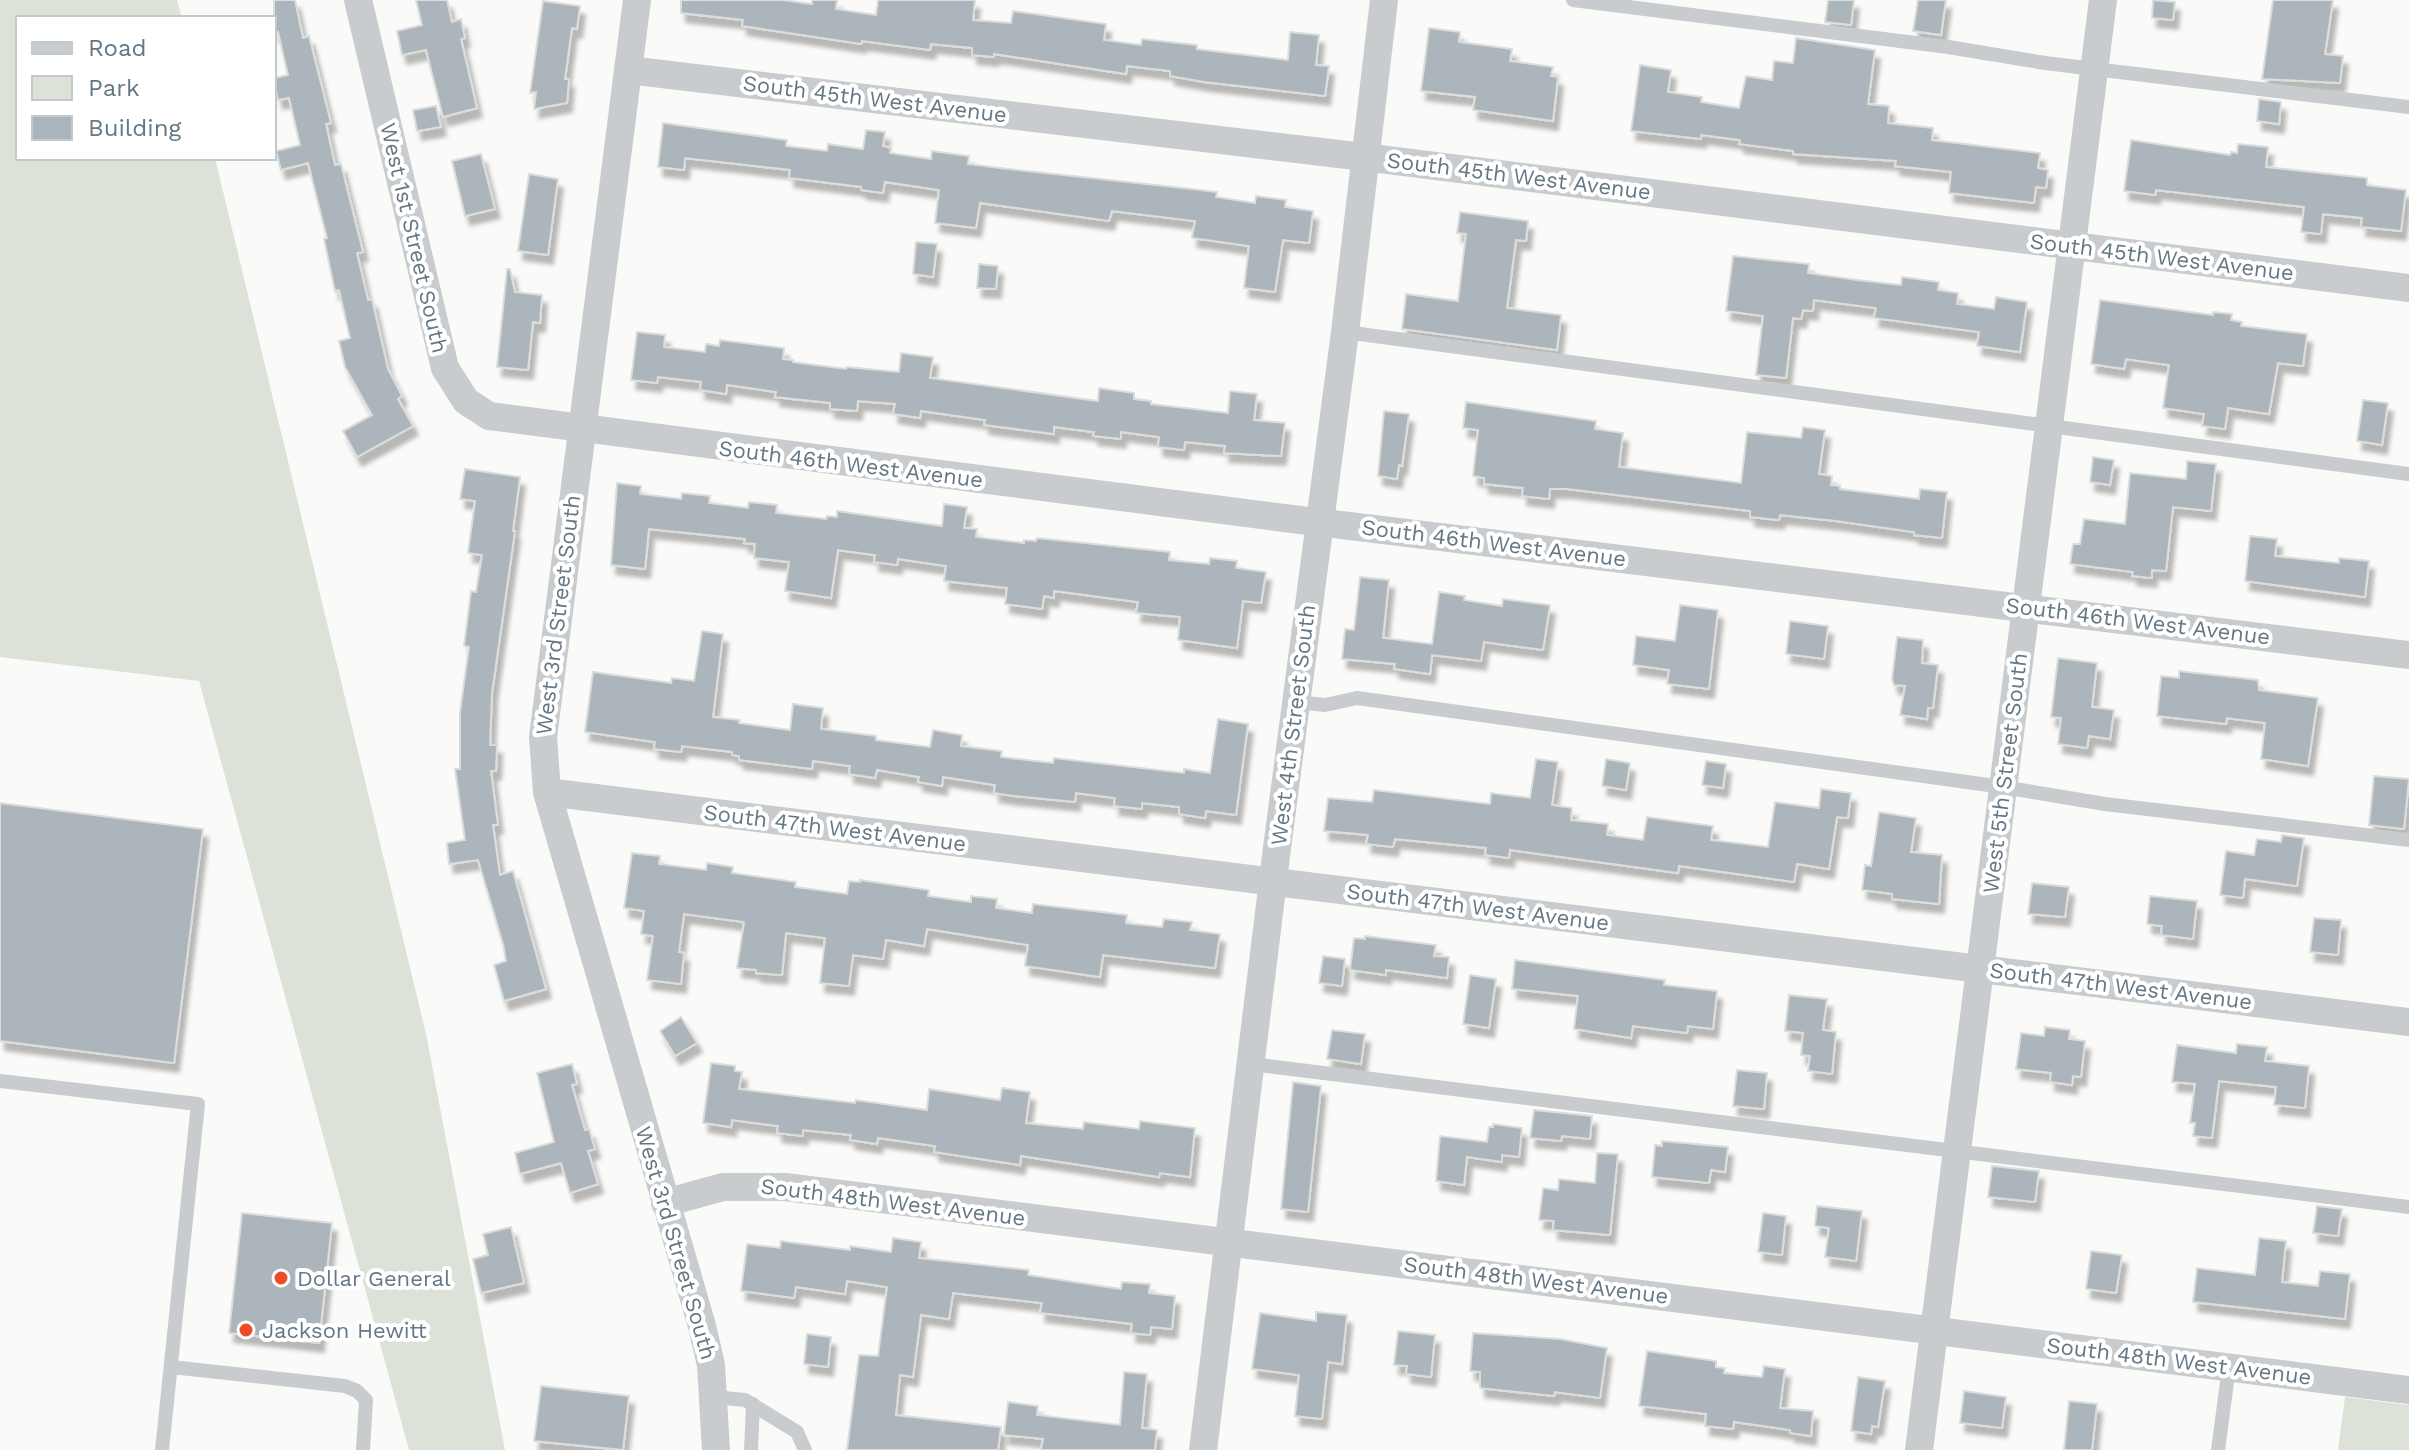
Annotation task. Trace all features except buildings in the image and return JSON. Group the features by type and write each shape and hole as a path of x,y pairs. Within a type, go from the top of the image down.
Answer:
{"street":[{"name":"West 1st Street South","path":"358,0 445,368 466,401 489,416 580,429"},
{"name":"West 3rd Street South","path":"637,0 543,737 547,792 702,1326 711,1365 716,1450"},
{"name":"West 4th Street South","path":"1203,1450 1345,332 1384,0"},
{"name":"West 5th Street South","path":"1919,1450 2103,0"},
{"name":"South 45th West Avenue","path":"628,70 1364,157 2409,288"},
{"name":"South 46th West Avenue","path":"580,429 2409,655"},
{"name":"South 47th West Avenue","path":"547,792 2409,1022"},
{"name":"South 48th West Avenue","path":"665,1203 723,1187 785,1187 2409,1390"}],"lane":[{"path":"1573,0 2409,107"},
{"path":"1345,332 2409,474"},
{"path":"1296,702 1325,705 1357,698 2003,787 2105,804 2409,840"},
{"path":"1251,1064 2409,1207"},
{"path":"0,1081 198,1104 162,1450"},
{"path":"171,1367 345,1386 357,1391 366,1400 363,1450"},
{"path":"2218,1450 2229,1367"},
{"path":"714,1397 745,1400 753,1404 797,1432 805,1450"},
{"path":"751,1450 753,1404"}],"green space":[{"path":"0,0 177,0 181,16 16,16 16,160 215,160 426,1034 505,1450 409,1450 199,681 0,657"},
{"path":"2345,1397 2409,1405 2409,1450 2338,1450"}],"place":[{"name":"Dollar General","path":"281,1278"},
{"name":"Jackson Hewitt","path":"246,1330"}]}
